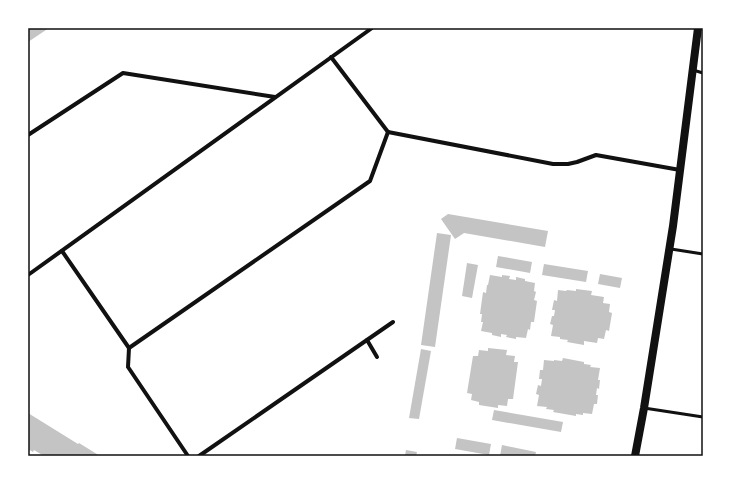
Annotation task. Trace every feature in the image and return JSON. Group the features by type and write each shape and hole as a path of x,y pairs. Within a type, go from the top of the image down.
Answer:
{"main road":[{"path":"635,456 673,226 698,28"}],"street":[{"path":"28,275 372,28"},
{"path":"330,58 388,132 553,164 568,164 596,155 680,170"},
{"path":"28,135 123,73 275,97"},
{"path":"129,348 370,181 388,132"},
{"path":"62,251 129,348 128,367 188,456"},
{"path":"199,456 393,322"},
{"path":"367,340 377,357"}],"lane":[{"path":"693,70 703,73"},
{"path":"669,249 703,254"},
{"path":"644,408 703,417"}],"building":[{"path":"28,28 49,28 28,42"},
{"path":"448,214 548,231 545,247 464,233 455,239 441,219"},
{"path":"437,233 451,235 435,347 421,345"},
{"path":"498,256 532,262 530,273 496,267"},
{"path":"467,263 478,265 472,298 462,296"},
{"path":"544,264 588,271 586,282 542,275"},
{"path":"600,274 622,278 620,288 598,284"},
{"path":"490,275 502,277 502,275 510,276 509,279 516,280 516,277 535,283 534,291 536,292 534,300 537,301 534,322 531,322 530,330 528,329 526,338 516,337 516,339 506,337 507,335 501,334 501,337 492,335 492,333 481,331 483,322 481,322 482,314 480,314 483,292 486,293"},
{"path":"576,289 592,291 591,295 604,297 603,303 610,304 609,312 612,313 609,331 606,330 604,339 598,338 597,343 584,341 584,345 567,342 568,340 551,336 553,325 550,324 555,310 552,310 554,300 557,301 558,290 576,291"},
{"path":"488,348 507,350 506,355 515,356 514,362 518,362 513,399 508,399 507,406 498,405 498,408 479,405 479,402 471,400 472,394 467,393 473,356 478,356 479,350 488,351"},
{"path":"421,349 431,351 419,419 409,418"},
{"path":"563,358 584,362 584,364 591,365 590,367 600,368 598,380 600,380 599,389 597,388 596,395 598,395 597,404 594,404 592,414 583,413 583,415 576,414 576,416 553,412 554,410 546,409 547,407 537,406 539,395 536,394 538,385 541,386 542,379 539,379 540,370 543,370 544,360 562,361"},
{"path":"494,410 563,422 561,432 492,420"},
{"path":"28,413 100,456 44,456 34,450 33,452 28,449"},
{"path":"457,438 491,444 489,455 455,449"},
{"path":"502,445 536,452 535,456 500,456"},
{"path":"406,450 417,452 416,456 405,456"}]}
